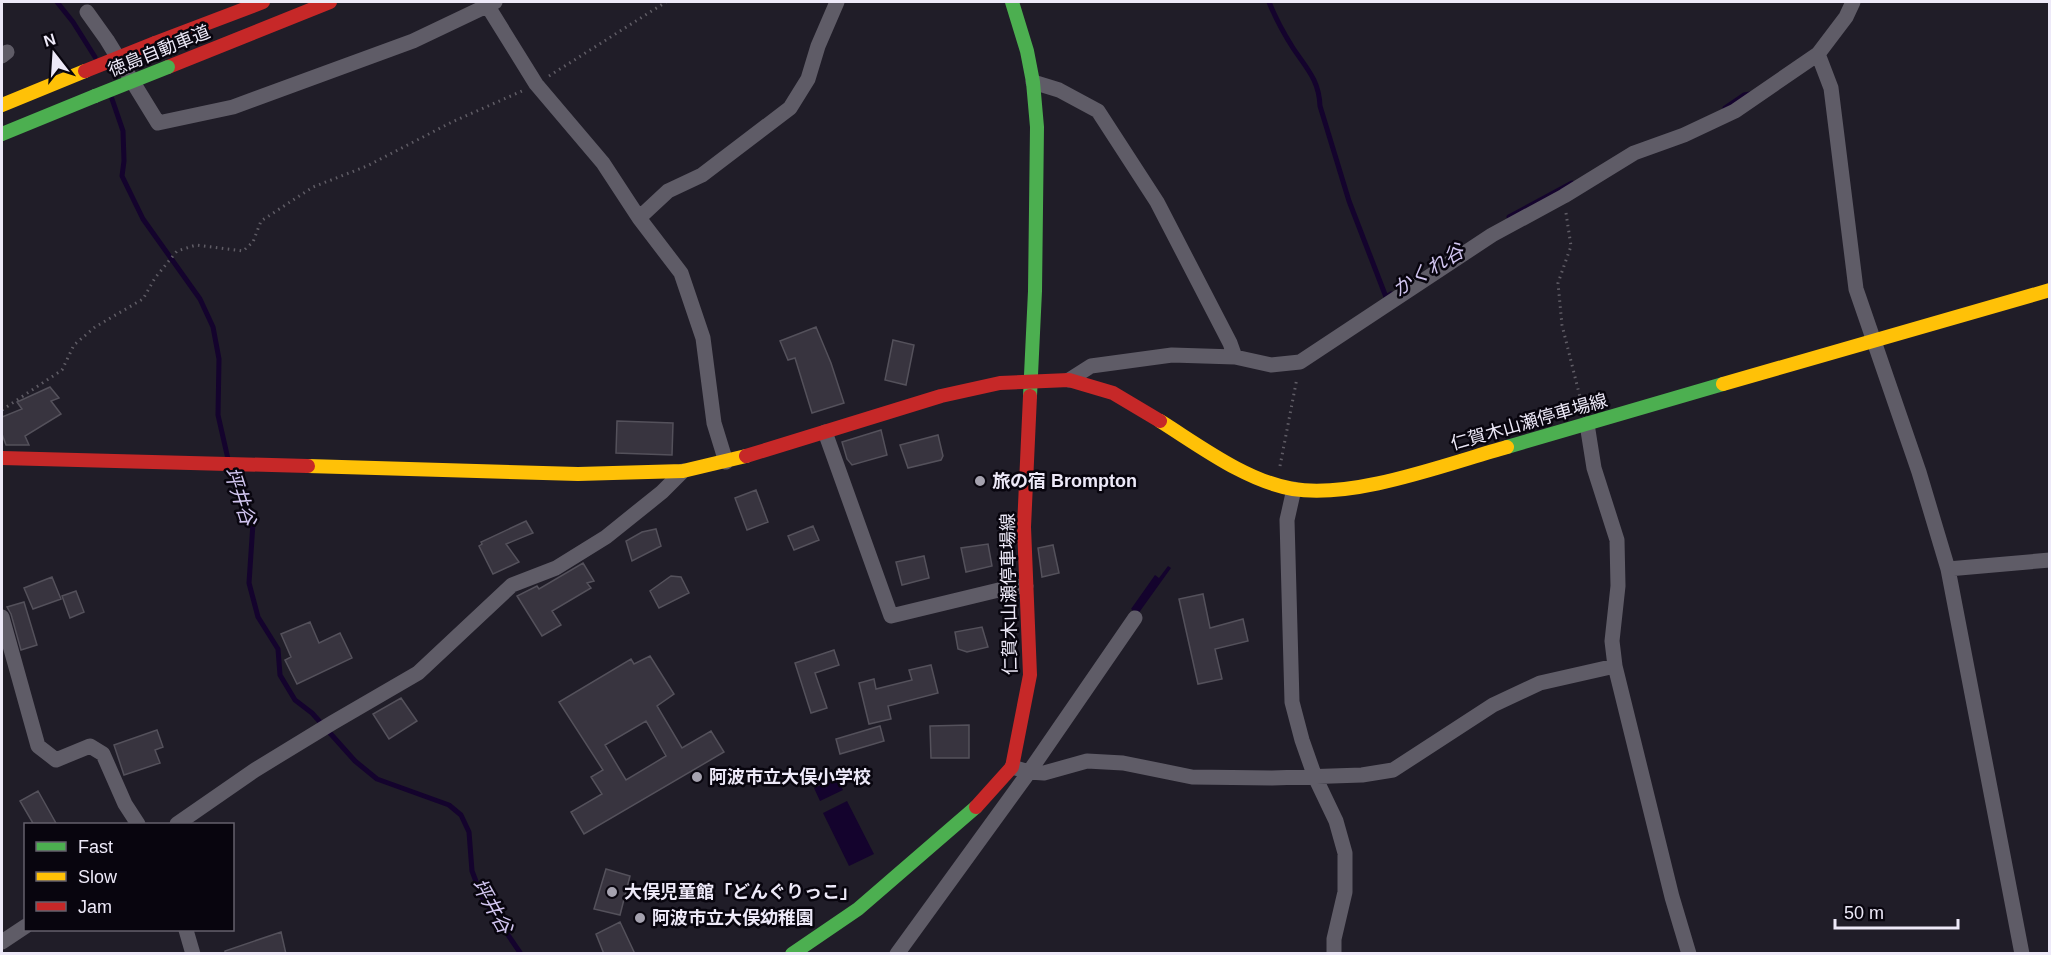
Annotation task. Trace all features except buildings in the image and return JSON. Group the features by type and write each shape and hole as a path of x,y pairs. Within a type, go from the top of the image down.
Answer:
{"main road":[{"name":"徳島自動車道","path":"2,105 262,2"},
{"name":"徳島自動車道","path":"2,134 330,2"},
{"name":"仁賀木山瀬停車場線","path":"792,954 858,909 937,842 985,799 1012,767 1030,675 1024,527 1035,279 1036,127 1028,51 1012,2"},
{"name":"仁賀木山瀬停車場線","path":"1030,380 1069,380 1113,393 1240,470 1294,489 1330,490 1381,483 2049,290"},
{"path":"2,458 578,474 683,471 726,462 941,396 1000,383 1030,380"}],"street":[{"path":"639,218 668,191 702,175 790,108 808,79 818,46 837,2"},
{"path":"1069,380 1091,366 1172,355 1235,357 1271,365 1300,362 1492,235 1564,196 1634,153 1684,135 1735,111 1818,54 1846,17 1854,2"},
{"path":"87,12 159,123 233,106 413,41 491,3 536,84 603,163 639,218 681,273 703,338 714,423 726,462"},
{"path":"1818,54 1831,88 1856,289 1875,341 1948,569 2022,954"},
{"path":"1033,82 1059,90 1098,111 1157,202 1220,323 1235,357"},
{"path":"1587,424 1594,468 1617,540 1618,586 1612,641 1616,666 1655,834 1689,954"},
{"path":"825,432 891,616 1006,588 1026,586"},
{"path":"180,823 255,770 418,673 512,585 556,568 606,537 662,492 683,471"},
{"path":"1294,489 1287,520 1292,702 1302,740 1315,777 1336,821 1345,853 1346,892 1334,939 1334,954"},
{"path":"1948,569 2049,560"},
{"path":"2,617 38,746 56,760 90,746 103,754 125,804 137,823"},
{"path":"897,954 1029,772 1135,618"},
{"path":"1012,767 1044,773 1087,760 1123,763 1192,777 1315,777 1362,775 1393,770 1493,705 1540,683 1616,666"},
{"path":"2,942 24,927"},
{"path":"186,931 193,954"}],"path":[{"path":"2,410 62,370 74,345 95,327 143,299 155,278 177,252 196,245 243,251 254,242 261,221 313,187 367,166 452,122 536,84 666,2"},
{"path":"1564,196 1571,246 1558,283 1562,325 1587,424"},
{"path":"1276,484 1300,362"}],"shaded area":[{"path":"1168,566 1171,568 1138,614 1131,609 1155,575 1159,578"},
{"path":"837,778 843,790 820,801 814,788"},
{"path":"847,801 874,854 849,866 823,813"}],"waterway":[{"name":"坪井谷","path":"57,2 95,57"},
{"name":"かくれ谷","path":"1269,2 1286,37 1315,82 1349,201 1386,297 1391,294"},
{"name":"かくれ谷","path":"1725,108 1744,95 1750,94"},
{"name":"坪井谷","path":"112,99 123,131 122,176 143,219 200,299 213,327 219,359 218,415 228,459"},
{"name":"かくれ谷","path":"1509,217 1572,183"},
{"name":"坪井谷","path":"230,471 253,523 249,583 258,617 278,649 280,675 295,700 312,713 355,761 377,779 449,805 461,815 469,832 472,871 482,897 521,954"}],"traffic: fast":[{"path":"1012,2 1027,51 1033,82 1037,127 1035,291 1030,396"},
{"path":"95,96 168,67"},
{"path":"2,134 95,96"},
{"path":"1507,447 1723,384"},
{"path":"792,954 858,909 976,807"}],"traffic: slow":[{"path":"2,105 85,71"},
{"path":"1723,384 2050,290"},
{"path":"1160,421 1207,451 1258,479 1293,489 1317,491 1372,485 1507,447"},
{"path":"308,466 578,474 683,471 746,456"}],"traffic: jam":[{"path":"155,43 263,2"},
{"path":"168,67 330,2"},
{"path":"85,71 155,43"},
{"path":"746,456 941,396 1000,383 1069,380 1113,393 1160,421"},
{"path":"976,807 1012,767 1030,675 1024,527 1030,396"},
{"path":"2,458 308,466"}],"place":[{"name":"旅の宿 Brompton","path":"980,481"},
{"name":"阿波市立大俣小学校","path":"697,777"},
{"name":"大俣児童館「どんぐりっこ」","path":"612,892"},
{"name":"阿波市立大俣幼稚園","path":"640,918"}]}
